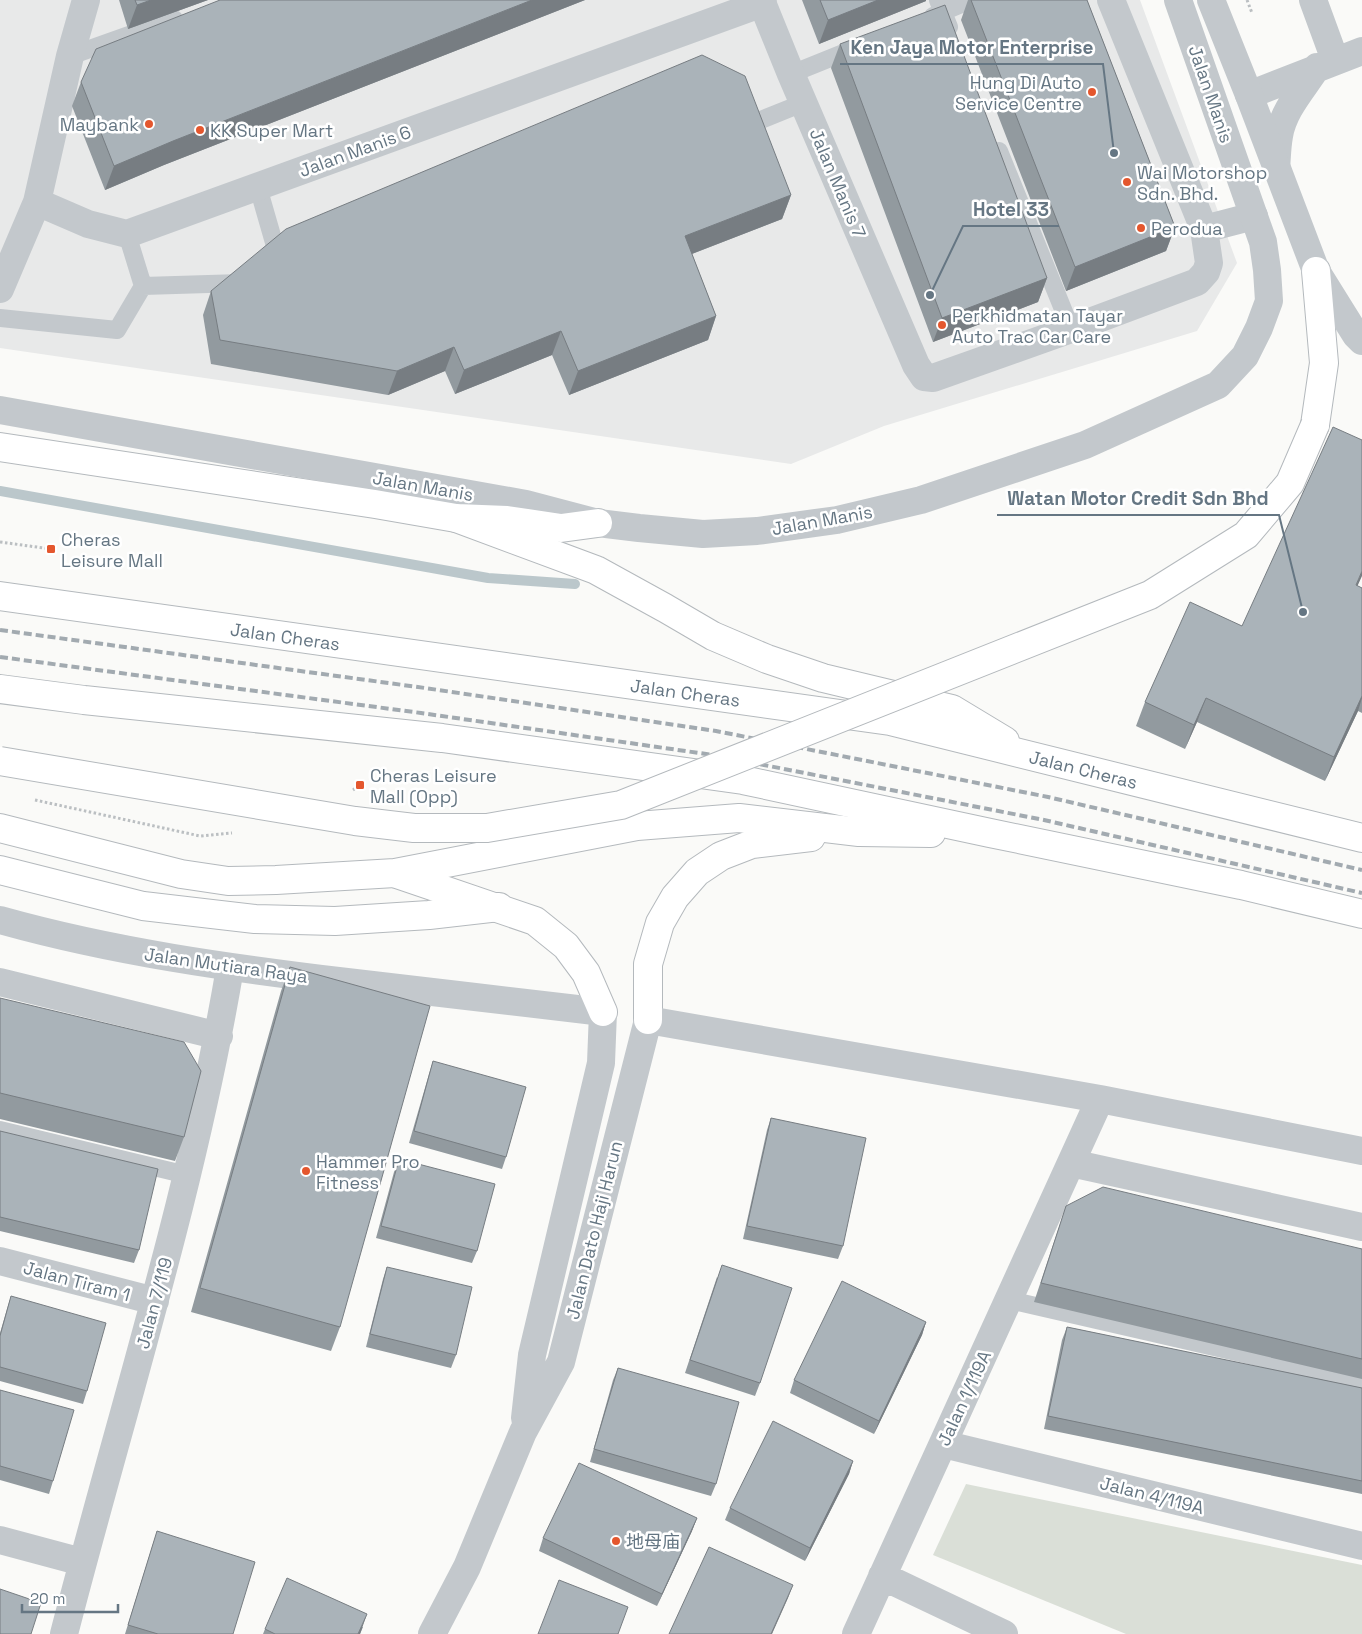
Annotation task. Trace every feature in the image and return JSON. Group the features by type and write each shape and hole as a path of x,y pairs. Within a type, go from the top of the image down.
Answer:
{"highway":[{"path":"0,761 355,821 414,828 487,828 621,805 1150,595 1246,535 1290,483 1315,425 1324,363 1316,271"},
{"path":"0,448 375,504 456,518 507,520 561,528 598,523"},
{"path":"456,518 596,570 713,636 767,659 823,678 952,709 1028,754"},
{"name":"Jalan Cheras","path":"0,596 890,722 1028,754 1362,838"},
{"path":"0,689 84,700 442,738 743,780 990,834 1241,885 1362,914"},
{"path":"0,828 181,874 228,881 395,873 637,826 739,818 860,832 990,834"},
{"path":"648,1020 648,964 660,923 675,897 697,872 721,856 752,844 860,832"},
{"path":"0,870 143,906 255,919 335,920 428,915 499,907"},
{"path":"395,873 499,907 535,921 566,946 586,972 603,1012"}],"street":[{"path":"0,289 37,202 70,56 86,0"},
{"path":"1071,329 1197,282 1206,272 1209,263 1204,229 1111,0"},
{"name":"Jalan Manis","path":"0,410 526,504 598,523 703,534 757,531 836,520 921,500 1085,445 1218,385 1245,356 1260,328 1269,301 1263,242 1178,0"},
{"name":"Jalan Manis","path":"1211,0 1316,271 1360,338"},
{"path":"1313,0 1347,59"},
{"name":"Jalan Manis 7","path":"762,2 790,74 916,365 924,377 933,378 1071,329"},
{"name":"Jalan Manis 6","path":"127,234 762,2"},
{"path":"1268,284 1279,250 1233,124 1236,110 1249,95 1347,59"},
{"path":"1276,168 1279,136 1284,119 1291,106 1347,59"},
{"path":"37,202 88,224 127,234"},
{"path":"1204,229 1254,216"},
{"name":"Jalan Mutiara Raya","path":"0,920 39,931 133,952 230,968 603,1012"},
{"name":"Jalan 7/119","path":"64,1634 187,1175 219,1036 230,968"},
{"path":"0,982 219,1036"},
{"name":"Jalan Dato Haji Harun","path":"523,1432 532,1356 601,1064 603,1012"},
{"path":"648,1020 1100,1099 1362,1151"},
{"name":"Jalan Dato Haji Harun","path":"432,1634 466,1567 523,1432 561,1362 648,1020"},
{"name":"Jalan 1/119A","path":"856,1634 1100,1099"},
{"path":"1071,1163 1362,1227"},
{"name":"Jalan Tiram 1","path":"0,1261 154,1301"},
{"name":"Jalan 4/119A","path":"943,1444 1362,1546"},
{"path":"0,1540 82,1562"},
{"path":"882,1576 1004,1634"}],"lane":[{"path":"916,23 941,6 971,0"},
{"path":"941,6 954,39"},
{"path":"70,56 190,13"},
{"path":"790,74 871,41"},
{"path":"746,126 803,103"},
{"path":"994,139 1071,329"},
{"path":"258,187 277,253"},
{"path":"0,318 117,330 143,286 127,234"},
{"path":"143,286 242,283"},
{"path":"0,1130 187,1175"},
{"path":"1009,1300 1362,1382"}],"path":[{"path":"0,542 51,549"}],"shaded area":[{"path":"0,0 1140,0 1237,263 1197,331 884,426 791,464 0,348"},
{"path":"966,1484 1362,1565 1362,1634 1126,1634 933,1555"}],"building":[{"path":"135,0 151,0 137,5"},
{"path":"220,0 532,0 114,166 81,82 96,49"},
{"path":"820,0 878,0 828,20"},
{"path":"971,0 1087,0 1175,227 1075,267"},
{"path":"945,5 1047,278 942,318 840,44"},
{"path":"702,55 745,76 791,195 685,236 716,316 578,371 561,331 464,370 454,347 397,371 220,340 211,291 286,229"},
{"path":"1333,427 1362,440 1362,571 1356,585 1362,588 1362,696 1334,757 1206,698 1194,725 1145,702 1190,602 1242,626"},
{"name":"Hammer Pro Fitness","path":"290,967 430,1006 340,1327 200,1288"},
{"path":"0,998 184,1042 201,1071 184,1137 0,1093"},
{"path":"433,1061 526,1087 506,1157 414,1131"},
{"path":"771,1118 866,1138 843,1246 747,1226"},
{"path":"0,1131 158,1169 139,1250 0,1217"},
{"path":"399,1159 495,1184 477,1251 381,1226"},
{"path":"1103,1187 1362,1249 1362,1359 1041,1283 1066,1206"},
{"path":"722,1265 792,1288 760,1383 690,1360"},
{"path":"387,1267 472,1287 456,1355 370,1334"},
{"path":"842,1281 926,1322 879,1421 794,1380"},
{"path":"11,1296 106,1323 87,1391 0,1367 0,1336"},
{"path":"1067,1327 1362,1388 1362,1481 1048,1416"},
{"path":"618,1368 739,1402 716,1484 594,1449"},
{"path":"0,1390 74,1410 53,1481 0,1466"},
{"path":"773,1421 853,1461 810,1548 730,1508"},
{"name":"地母庙","path":"579,1463 697,1518 662,1594 543,1538"},
{"path":"157,1531 255,1562 233,1634 158,1634 128,1625"},
{"path":"709,1547 793,1585 771,1634 669,1634"},
{"path":"287,1578 367,1614 358,1634 275,1634 265,1629"},
{"path":"559,1580 628,1607 618,1634 538,1634"},
{"path":"0,1589 41,1603 31,1634 0,1634"}],"waterway":[{"path":"0,491 488,578 575,584"}],"railway":[{"path":"0,630 425,688 716,731 1048,797 1362,870"},
{"path":"0,657 421,713 713,755 1044,820 1362,893"}],"place":[{"name":"Hung Di Auto Service Centre","path":"1092,92"},
{"name":"Maybank","path":"149,124"},
{"name":"KK Super Mart","path":"200,130"},
{"name":"Ken Jaya Motor Enterprise","path":"1114,153"},
{"name":"Wai Motorshop Sdn. Bhd.","path":"1127,182"},
{"name":"Perodua","path":"1141,228"},
{"name":"Hotel 33","path":"930,295"},
{"name":"Perkhidmatan Tayar Auto Trac Car Care","path":"942,325"},
{"name":"Cheras Leisure Mall","path":"51,549"},
{"name":"Watan Motor Credit Sdn Bhd","path":"1303,612"},
{"name":"Cheras Leisure Mall (Opp)","path":"360,785"},
{"name":"Hammer Pro Fitness","path":"306,1171"},
{"name":"地母庙","path":"616,1541"}]}
